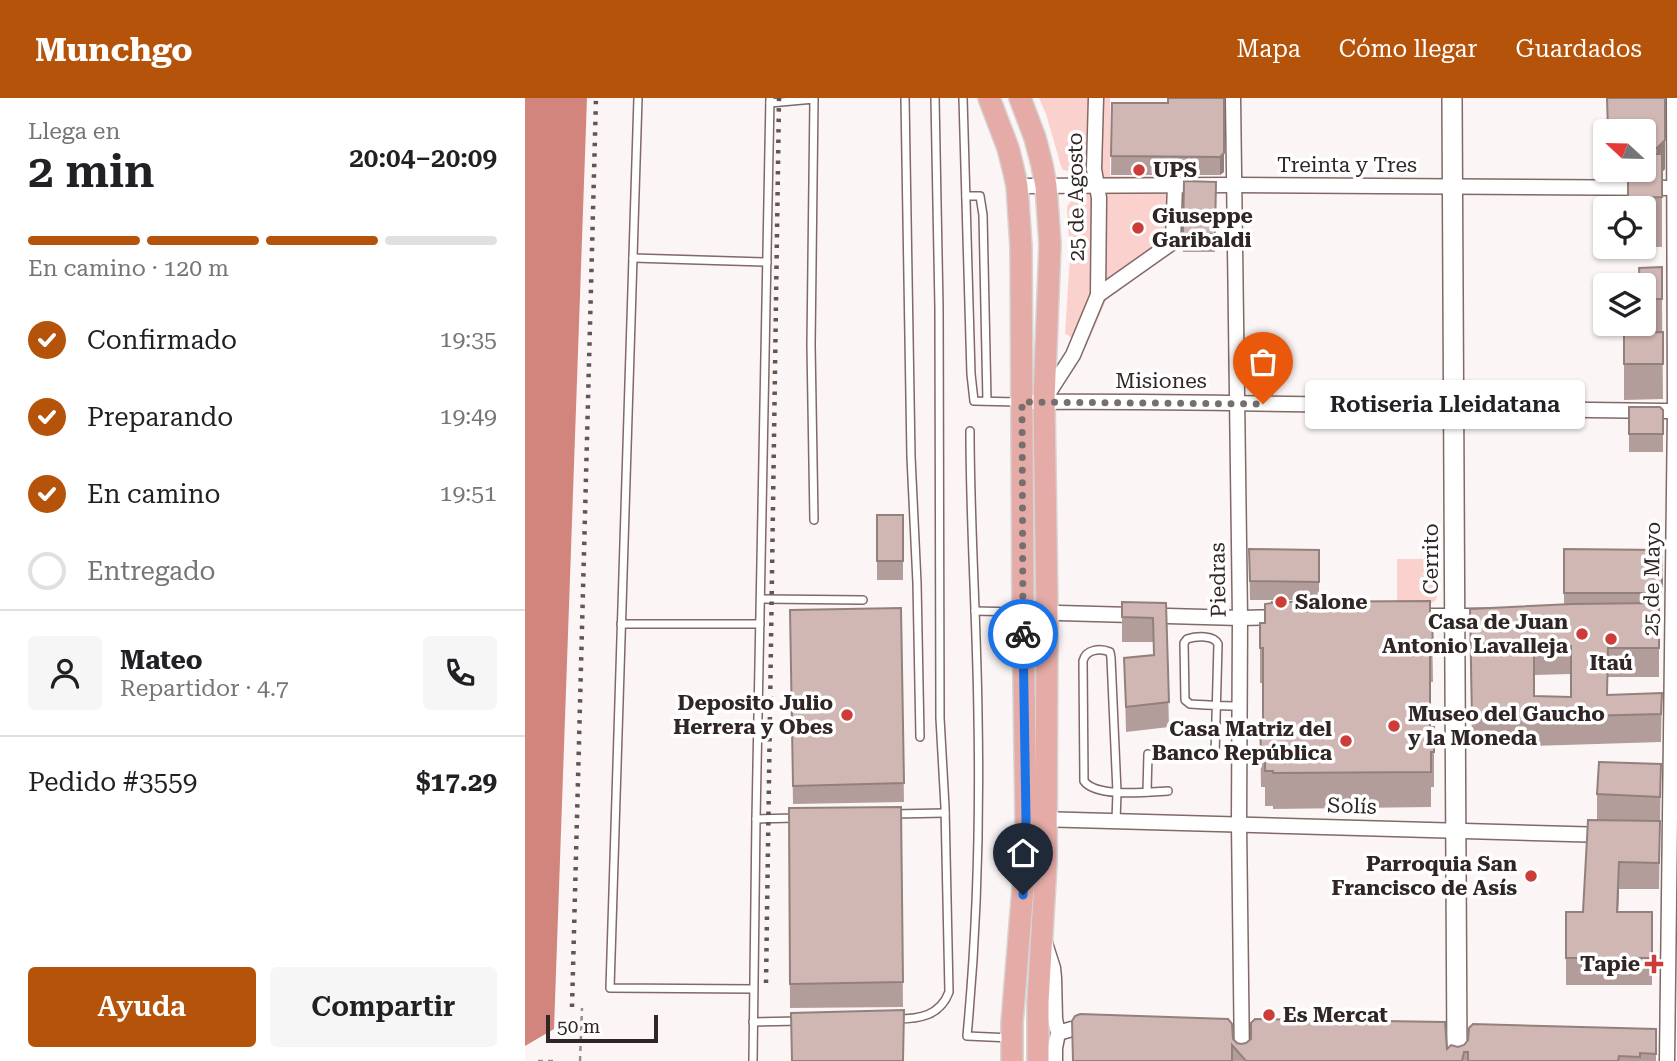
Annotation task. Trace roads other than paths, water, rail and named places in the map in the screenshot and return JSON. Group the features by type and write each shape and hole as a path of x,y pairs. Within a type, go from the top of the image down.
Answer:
{"main road":[{"path":"989,98 1008,148 1017,186 1021,247 1023,612 1036,819 1046,864 1038,1002 1038,1061"},
{"path":"1012,1061 1015,978 1024,876 1036,819 1047,612 1044,401 1050,244 1046,186 1035,138 1020,98"}],"street":[{"name":"25 de Agosto","path":"1044,401 1073,355 1098,295 1099,198 1094,169 1095,98"},
{"name":"Piedras","path":"1233,98 1240,618 1242,1061"},
{"name":"Cerrito","path":"1452,98 1457,1061"},
{"name":"25 de Mayo","path":"1667,1061 1668,837 1675,702 1670,619 1676,411 1674,98"},
{"path":"1098,295 1173,242 1175,185"},
{"name":"Treinta y Tres","path":"1017,186 1675,188"},
{"name":"Misiones","path":"1022,402 1676,411"},
{"path":"1023,612 1293,617"},
{"path":"1400,616 1495,616"},
{"name":"Solís","path":"1036,819 1616,836"},
{"path":"1041,932 1053,968 1058,1033 1055,1061"},
{"path":"1058,1033 1072,1029 1105,1030"}],"lane":[{"path":"638,98 610,988 753,989"},
{"path":"905,98 911,457 920,737"},
{"path":"885,1020 921,1018 939,1009 949,992 940,718 936,98"},
{"path":"963,98 974,401 1022,402"},
{"path":"753,1061 770,100 814,99 811,345 814,520"},
{"path":"966,196 980,196 983,215 987,401"},
{"path":"632,258 767,262"},
{"path":"970,430 978,716 978,880 967,1036 1012,1038"},
{"path":"761,599 863,600"},
{"path":"975,611 1023,612"},
{"path":"621,624 760,624"},
{"path":"1215,755 1216,705 1217,641 1214,638 1187,639 1184,643 1185,700 1189,704 1216,705 1240,706"},
{"path":"1116,821 1117,792 1111,658 1110,652 1105,650 1089,651 1084,655 1083,661 1084,781 1092,788 1117,792 1168,791"},
{"path":"1147,792 1148,754"},
{"path":"880,815 945,813"},
{"path":"756,819 803,817"},
{"path":"753,1022 806,1021"}],"railway":[{"path":"572,1007 596,98"},
{"path":"766,983 779,98"}],"place":[{"name":"UPS","path":"1139,170"},
{"name":"Giuseppe Garibaldi","path":"1138,228"},
{"name":"Rotiseria Lleidatana","path":"1263,404"},
{"name":"Salone","path":"1281,602"},
{"name":"Casa de Juan Antonio Lavalleja","path":"1582,634"},
{"name":"Itaú","path":"1611,639"},
{"name":"Deposito Julio Herrera y Obes","path":"847,715"},
{"name":"Museo del Gaucho y la Moneda","path":"1394,726"},
{"name":"Casa Matriz del Banco República","path":"1346,741"},
{"name":"Parroquia San Francisco de Asís","path":"1531,876"},
{"name":"Tapie","path":"1654,964"},
{"name":"Es Mercat","path":"1269,1015"}]}
